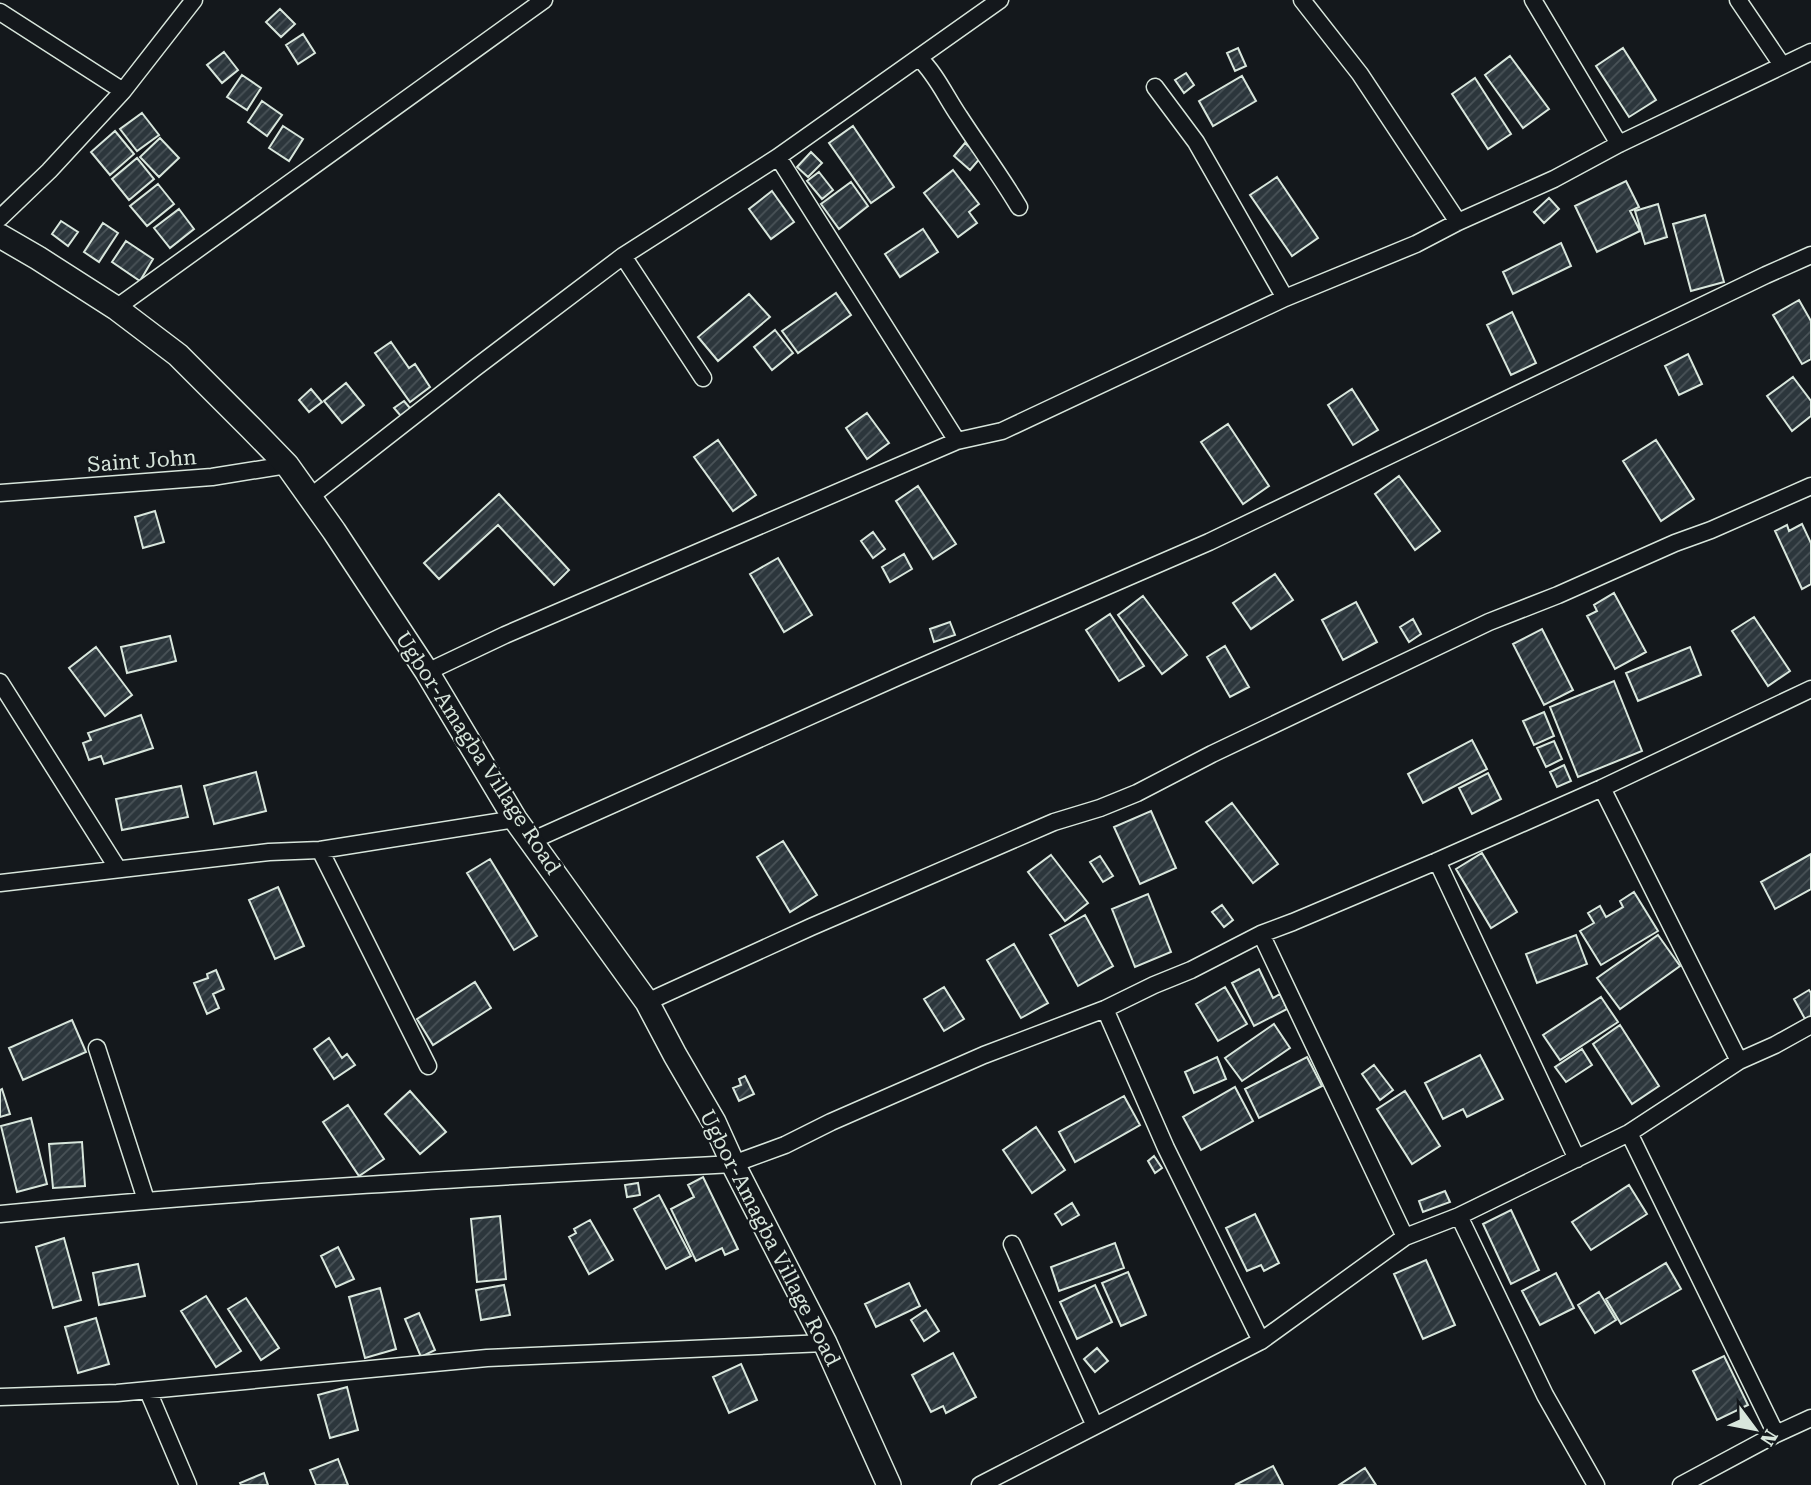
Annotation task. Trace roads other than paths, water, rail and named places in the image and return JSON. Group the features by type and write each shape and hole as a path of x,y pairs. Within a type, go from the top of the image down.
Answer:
{"street":[{"path":"0,218 49,171 123,91 194,0"},
{"path":"116,308 544,0"},
{"path":"310,497 623,256 778,157 1000,0"},
{"path":"1302,0 1360,74 1458,222"},
{"path":"1533,0 1619,145"},
{"path":"1738,0 1782,65"},
{"path":"0,12 123,91"},
{"path":"427,672 530,624 957,441 1002,431 1285,298 1416,244 1458,222 1555,179 1811,52"},
{"path":"919,58 928,67 998,171 1019,207"},
{"path":"1155,87 1196,142 1285,298"},
{"path":"778,157 957,441"},
{"name":"Ugbor-Amagba Village Road","path":"0,236 116,308 178,355 286,465 310,497 427,672 515,819 647,1002 714,1122 825,1343 889,1485"},
{"path":"531,841 1209,542 1811,255"},
{"path":"623,256 703,378"},
{"name":"Saint John","path":"0,494 212,477 286,465"},
{"path":"647,1002 1041,827 1137,793 1212,754 1489,622 1811,486"},
{"path":"0,682 118,869"},
{"path":"0,1214 146,1200 438,1180 733,1164 785,1145 984,1055 1105,1009 1191,970 1261,934 1602,788 1811,690"},
{"path":"1602,788 1739,1061"},
{"path":"0,883 269,852 320,850 515,819"},
{"path":"320,850 428,1066"},
{"path":"1437,860 1577,1158"},
{"path":"1261,934 1405,1237"},
{"path":"1105,1009 1166,1148 1261,1341"},
{"path":"980,1485 1261,1341 1405,1237 1459,1216 1629,1133 1739,1061 1811,1025"},
{"path":"97,1048 146,1200"},
{"path":"1629,1133 1776,1434"},
{"path":"1459,1216 1545,1395 1596,1485"},
{"path":"1012,1244 1096,1426"},
{"path":"0,1397 117,1394 487,1358 825,1343"},
{"path":"148,1391 188,1485"},
{"path":"1681,1485 1811,1418"}]}
